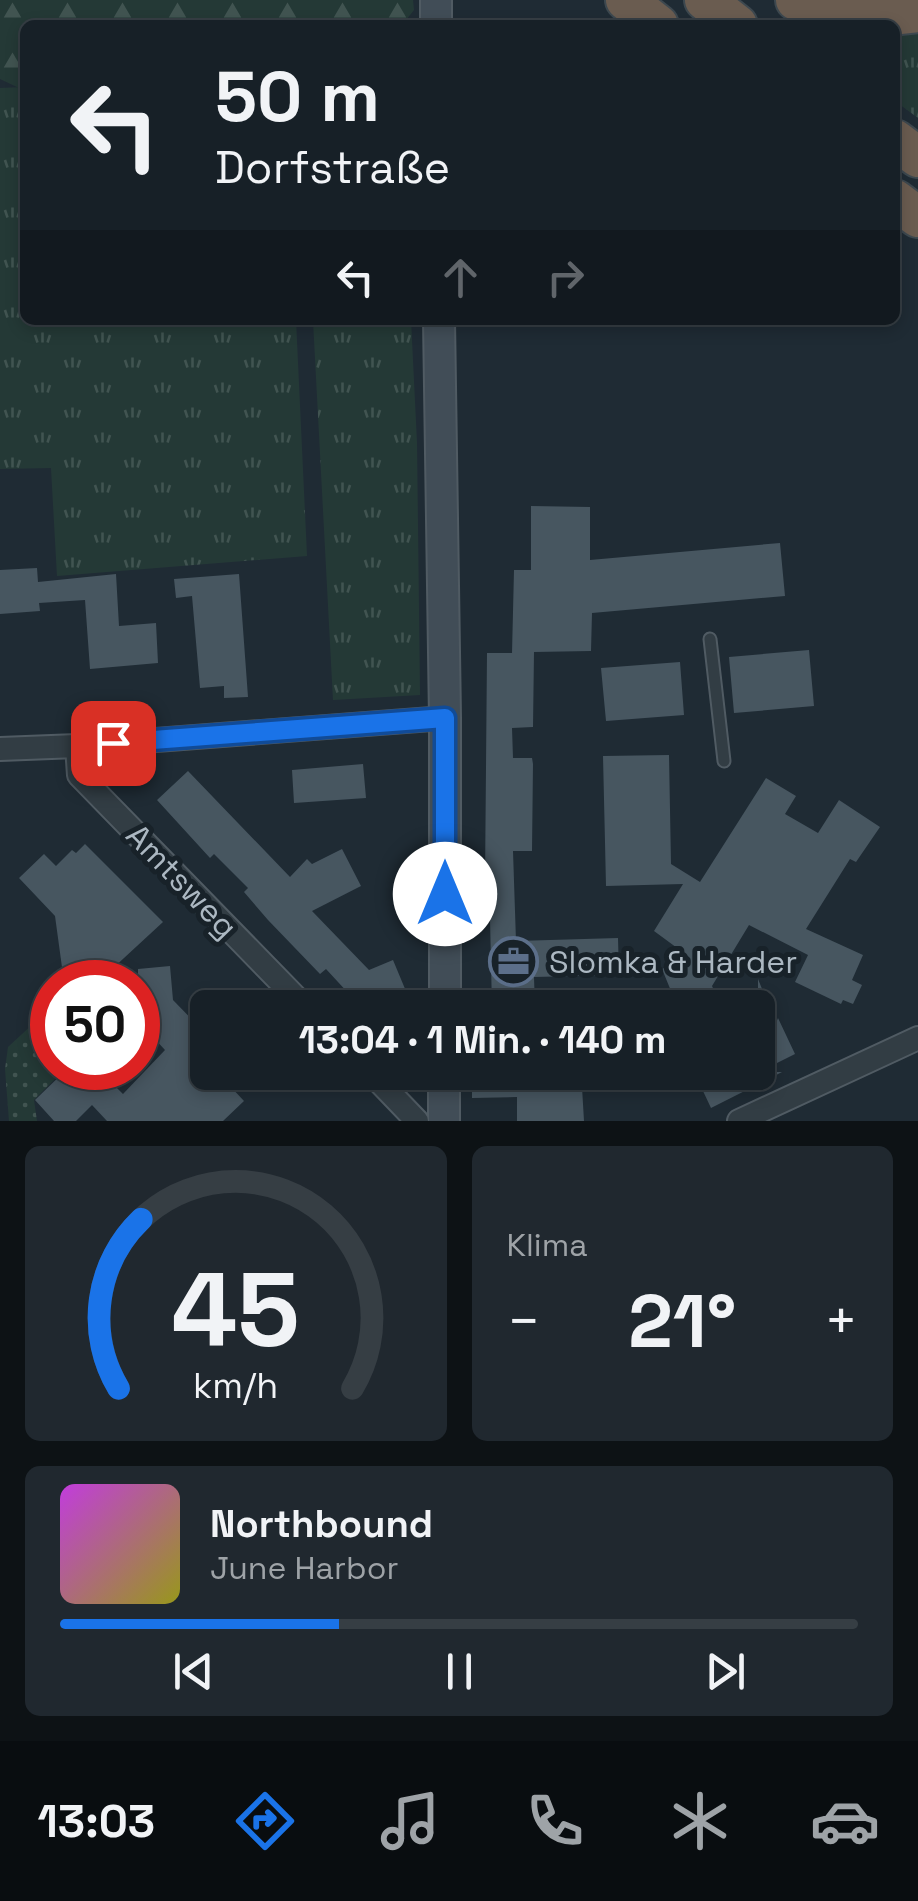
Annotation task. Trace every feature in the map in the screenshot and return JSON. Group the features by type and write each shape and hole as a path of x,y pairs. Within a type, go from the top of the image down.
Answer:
{"highway":[{"path":"626,0 652,20"},
{"path":"705,0 731,20"},
{"path":"796,0 819,9 900,15 918,12"}],"main road":[{"path":"439,325 445,990"},
{"path":"444,1090 444,1121"}],"street":[{"path":"0,749 445,718"},
{"name":"Amtsweg","path":"77,746 79,775 288,990"},
{"path":"739,1121 918,1038"},
{"path":"387,1090 417,1121"}],"lane":[{"path":"710,639 724,761"}],"green space":[{"path":"0,0 413,0 414,10 406,20 20,20 20,87 0,79"},
{"path":"918,22 918,118 900,105 900,24"},
{"path":"20,87 20,325 296,325 307,556 57,576 51,468 0,469 0,88"},
{"path":"313,325 411,325 420,695 333,700"},
{"path":"30,1027 30,1090 44,1090 34,1100 37,1121 9,1121 5,1069 8,1047"}],"building":[{"path":"531,506 590,507 590,560 780,543 785,596 592,613 591,651 534,652 533,727 512,728 513,758 532,758 533,764 532,851 513,851 516,941 618,938 619,975 534,977 534,990 492,990 490,919 483,919 482,880 487,653 512,653 514,570 531,570"},
{"path":"37,568 38,582 116,574 119,626 156,623 158,663 90,669 85,600 39,603 40,611 0,614 0,570"},
{"path":"239,574 248,697 224,698 224,686 200,688 192,596 176,598 174,579"},
{"path":"809,650 814,706 734,713 729,657"},
{"path":"680,662 684,715 606,721 601,668"},
{"path":"669,755 671,864 700,882 766,778 796,796 785,814 818,833 839,800 880,827 856,862 850,859 806,929 863,955 852,980 862,985 853,1004 843,1000 841,1004 795,982 808,955 749,925 712,986 714,990 671,990 662,969 688,956 654,931 683,884 606,886 603,756"},
{"path":"363,764 366,798 294,803 292,770"},
{"path":"188,771 290,877 307,859 312,864 342,849 361,886 312,911 369,970 393,960 406,990 345,990 326,969 320,974 244,892 248,888 214,854 210,858 157,800"},
{"path":"85,844 163,922 122,960 61,960 55,916 19,878 44,854 56,866 72,850 76,853"},
{"path":"170,966 173,1000 190,1017 190,1090 234,1090 244,1101 223,1121 107,1121 92,1105 76,1121 54,1121 35,1100 45,1090 119,1090 123,1094 127,1090 160,1090 160,1055 165,1050 160,1045 160,967"},
{"path":"778,1018 795,1054 775,1064"},
{"path":"472,1090 582,1090 584,1121 517,1121 517,1097 472,1098"},
{"path":"705,1090 746,1090 711,1108"}],"place":[{"name":"Slomka & Harder","path":"514,962"}],"route":[{"path":"113,743 445,718 445,894"}]}
